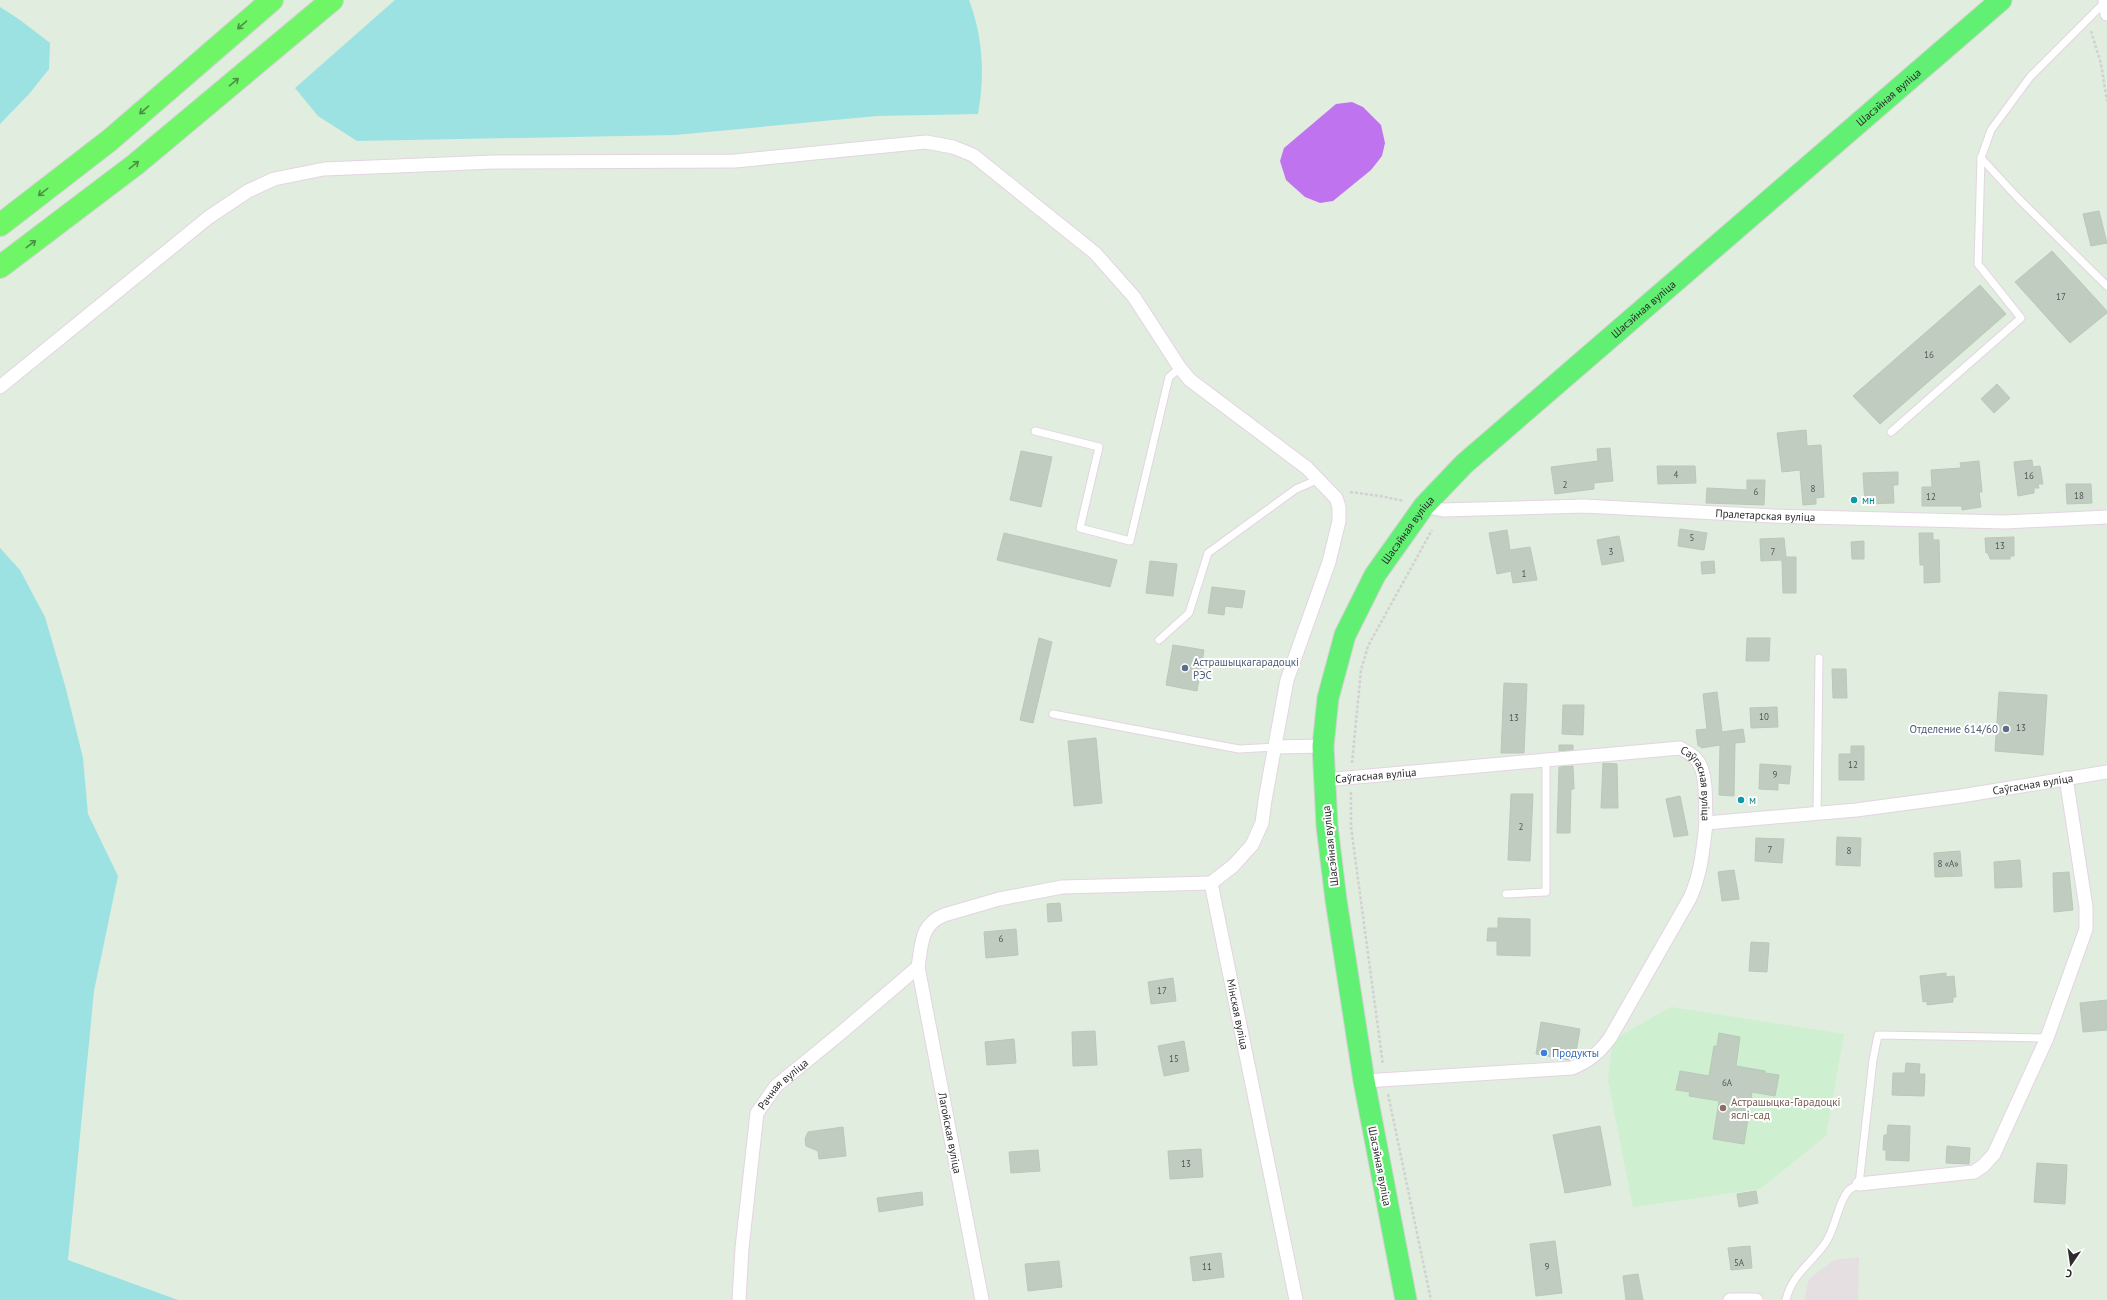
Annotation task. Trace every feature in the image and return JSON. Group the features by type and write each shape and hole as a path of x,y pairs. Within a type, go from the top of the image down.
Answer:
{"highway":[{"path":"0,225 110,140 272,0"},
{"path":"0,267 136,164 332,0"}],"main road":[{"name":"Шасэйная вуліца","path":"1406,1300 1364,1081 1336,900 1327,826 1323,746 1328,698 1345,635 1375,575 1433,508 1464,464 2001,0"}],"street":[{"path":"0,387 208,217 248,191 274,178 324,169 493,162 735,161 926,142 953,146 973,155 1095,253 1134,297 1180,368 1200,389 1287,451 1319,479 1336,498 1339,507 1336,536 1329,562 1288,680 1274,748 1262,822 1252,845 1233,866 1211,883 1062,887 973,906 936,918 924,931 918,967"},
{"name":"Пралетарская вуліца","path":"1433,508 1584,506 1773,516 2005,522 2107,517"},
{"path":"1274,748 1323,746"},
{"name":"Саўгасная вуліца","path":"1324,780 1680,748 1696,759 1700,767 1704,780 1706,824 1817,814 1961,796 2107,772"},
{"path":"1859,1184 1974,1172 1984,1166 1994,1154 2047,1038 2082,943 2087,919 2066,778"},
{"path":"1364,1081 1572,1068 1586,1063 1599,1053 1610,1038 1690,898 1697,883 1701,867 1706,824"},
{"name":"Мінская вуліца","path":"1211,883 1296,1300"},
{"name":"Рачная вуліца","path":"739,1300 742,1248 757,1113 776,1086 918,967"},
{"name":"Лагойская вуліца","path":"918,967 982,1300"},
{"path":"1730,1300 1756,1300"}],"lane":[{"path":"1891,432 2021,318 1978,264 1981,158 1991,130 2030,77 2088,19 2106,5"},
{"path":"1981,158 2017,197 2107,286"},
{"path":"1035,431 1099,447 1080,528 1130,541 1169,377 1180,368"},
{"path":"1159,640 1188,613 1208,553 1296,489 1319,479"},
{"path":"1817,814 1819,658"},
{"path":"1053,714 1239,749 1274,748"},
{"path":"1506,894 1546,892 1546,760"},
{"path":"1786,1300 1793,1282 1802,1268 1816,1256 1828,1240 1849,1190 1859,1184 1873,1060 1878,1035 2047,1038"}],"path":[{"path":"2088,19 2101,64 2107,101"},
{"path":"1329,490 1380,496 1433,508 1368,646 1361,670 1351,778 1351,827 1385,1079 1431,1300"}],"shaded area":[{"path":"395,0 969,0 974,14 980,42 982,85 978,114 877,116 675,135 357,141 318,116 295,88"},
{"path":"0,7 50,43 49,69 29,94 0,124"},
{"path":"1352,102 1363,107 1381,125 1385,143 1382,156 1371,170 1333,201 1320,203 1305,197 1286,180 1280,161 1284,148 1336,104"},
{"path":"0,548 20,570 45,617 66,689 83,758 88,814 118,876 94,991 68,1260 178,1300 0,1300"},
{"name":"Астрашыцка-Гарадоцкі яслі-сад","path":"1671,1007 1844,1034 1826,1136 1760,1189 1633,1207 1608,1080 1613,1040"},
{"path":"1859,1257 1858,1300 1804,1300 1809,1279 1834,1260"}],"building":[{"path":"2099,211 2107,243 2091,246 2083,214"},
{"path":"2052,251 2107,311 2107,313 2070,343 2015,282"},
{"path":"1980,285 2006,314 1880,424 1853,396"},
{"path":"1997,384 2010,398 1994,413 1981,399"},
{"path":"1806,430 1807,446 1821,445 1824,497 1816,498 1816,504 1803,505 1800,470 1782,472 1777,433"},
{"path":"1610,448 1613,481 1594,483 1594,489 1555,494 1551,467 1598,461 1597,449"},
{"path":"1021,451 1052,457 1041,507 1010,500"},
{"path":"2032,460 2033,467 2040,466 2043,484 2038,484 2039,488 2034,488 2034,493 2018,496 2014,462"},
{"path":"1979,461 1982,492 1979,492 1981,507 1962,510 1962,506 1922,506 1922,487 1932,487 1931,470 1961,468 1960,463"},
{"path":"1657,466 1695,466 1696,483 1658,484"},
{"path":"1898,472 1898,485 1893,485 1894,503 1865,504 1863,473"},
{"path":"1747,480 1765,480 1764,505 1706,503 1707,488 1747,490"},
{"path":"2066,484 2091,484 2092,503 2067,504"},
{"path":"1680,529 1707,533 1704,550 1678,546"},
{"path":"1507,530 1510,550 1530,547 1537,580 1513,583 1511,571 1497,574 1489,533"},
{"path":"1004,533 1117,560 1110,587 997,560"},
{"path":"1919,533 1933,533 1933,540 1939,540 1940,582 1924,583 1924,565 1920,565"},
{"path":"1619,536 1624,561 1602,565 1597,540"},
{"path":"2014,537 2014,556 2010,556 2010,559 1990,559 1988,553 1986,553 1985,538"},
{"path":"1784,538 1786,557 1796,557 1796,593 1783,593 1782,560 1761,561 1760,539"},
{"path":"1864,541 1864,559 1852,559 1851,542"},
{"path":"1150,561 1177,564 1173,596 1146,593"},
{"path":"1714,561 1715,573 1702,574 1701,562"},
{"path":"1212,587 1245,591 1242,608 1225,606 1224,615 1208,613"},
{"path":"1039,638 1052,642 1033,723 1020,720"},
{"path":"1747,638 1770,638 1769,661 1746,661"},
{"name":"Астрашыцкагарадоцкі РЭС","path":"1173,645 1204,650 1197,691 1166,685"},
{"path":"1832,669 1846,669 1847,698 1833,698"},
{"path":"1504,683 1527,684 1524,753 1501,753"},
{"path":"1717,692 1722,732 1743,729 1745,742 1735,743 1734,796 1719,795 1720,745 1701,748 1701,746 1698,746 1696,730 1707,729 1703,694"},
{"path":"1999,692 2047,695 2043,755 1995,751"},
{"path":"1563,705 1584,705 1583,735 1562,734"},
{"path":"1777,707 1778,727 1751,728 1750,708"},
{"path":"1096,738 1102,803 1074,806 1068,741"},
{"path":"1559,745 1573,745 1573,750 1559,751"},
{"path":"1851,746 1864,746 1864,780 1839,780 1839,754 1851,754"},
{"path":"1603,763 1617,764 1618,808 1601,808"},
{"path":"1760,764 1791,766 1789,784 1778,783 1778,790 1759,789"},
{"path":"1573,766 1574,789 1571,789 1570,833 1557,833 1559,767"},
{"path":"1511,794 1533,794 1530,861 1508,860"},
{"path":"1680,796 1688,835 1674,837 1666,799"},
{"path":"1837,837 1861,838 1860,866 1836,865"},
{"path":"1756,838 1784,839 1782,863 1755,861"},
{"path":"1960,851 1962,876 1935,877 1934,853"},
{"path":"2020,860 2022,887 1995,888 1994,862"},
{"path":"1734,870 1739,899 1722,901 1718,872"},
{"path":"2069,872 2073,910 2054,912 2053,873"},
{"path":"1060,903 1062,921 1048,922 1047,904"},
{"path":"1498,918 1530,919 1530,956 1497,955 1497,941 1487,941 1488,928 1498,928"},
{"path":"1016,929 1018,955 986,958 984,932"},
{"path":"1751,942 1769,943 1767,972 1749,971"},
{"path":"1946,973 1946,977 1954,976 1956,997 1953,997 1953,1002 1927,1005 1927,1001 1923,1002 1920,976"},
{"path":"1173,978 1176,1001 1151,1004 1148,982"},
{"path":"2107,1000 2107,1030 2083,1032 2080,1003"},
{"path":"1541,1022 1580,1029 1575,1058 1570,1060 1536,1054"},
{"path":"1095,1031 1097,1065 1073,1066 1072,1032"},
{"path":"1719,1033 1740,1037 1736,1066 1779,1075 1775,1096 1752,1092 1744,1144 1713,1139 1719,1101 1689,1096 1690,1092 1676,1090 1680,1071 1709,1076 1714,1046 1717,1046"},
{"path":"1014,1039 1016,1063 987,1065 985,1042"},
{"path":"1184,1041 1189,1071 1164,1076 1158,1046"},
{"path":"1906,1063 1920,1064 1919,1074 1925,1074 1924,1096 1892,1095 1893,1073 1905,1073"},
{"path":"1888,1125 1910,1126 1909,1161 1886,1160 1886,1150 1883,1150 1884,1135 1887,1135"},
{"path":"1600,1126 1611,1185 1565,1193 1553,1135"},
{"path":"843,1127 846,1156 819,1159 818,1151 806,1146 805,1139 808,1132"},
{"path":"1947,1146 1970,1148 1969,1164 1946,1163"},
{"path":"1201,1149 1203,1177 1170,1179 1168,1151"},
{"path":"1038,1150 1040,1171 1011,1173 1009,1152"},
{"path":"2037,1163 2067,1165 2065,1204 2034,1202"},
{"path":"1756,1191 1758,1203 1739,1207 1737,1194"},
{"path":"922,1192 923,1205 879,1212 877,1198"},
{"path":"1555,1241 1562,1293 1536,1296 1530,1244"},
{"path":"1750,1246 1752,1268 1731,1270 1728,1248"},
{"path":"1221,1253 1224,1277 1193,1281 1190,1257"},
{"path":"1059,1261 1062,1287 1028,1291 1025,1264"},
{"path":"1638,1274 1643,1300 1626,1300 1623,1276"}],"place":[{"name":"мн","path":"1854,500"},
{"name":"Астрашыцкагарадоцкі РЭС","path":"1185,668"},
{"name":"Отделение 614/60","path":"2006,729"},
{"name":"м","path":"1741,800"},
{"name":"Продукты","path":"1544,1053"},
{"name":"Астрашыцка-Гарадоцкі яслі-сад","path":"1723,1108"}]}
